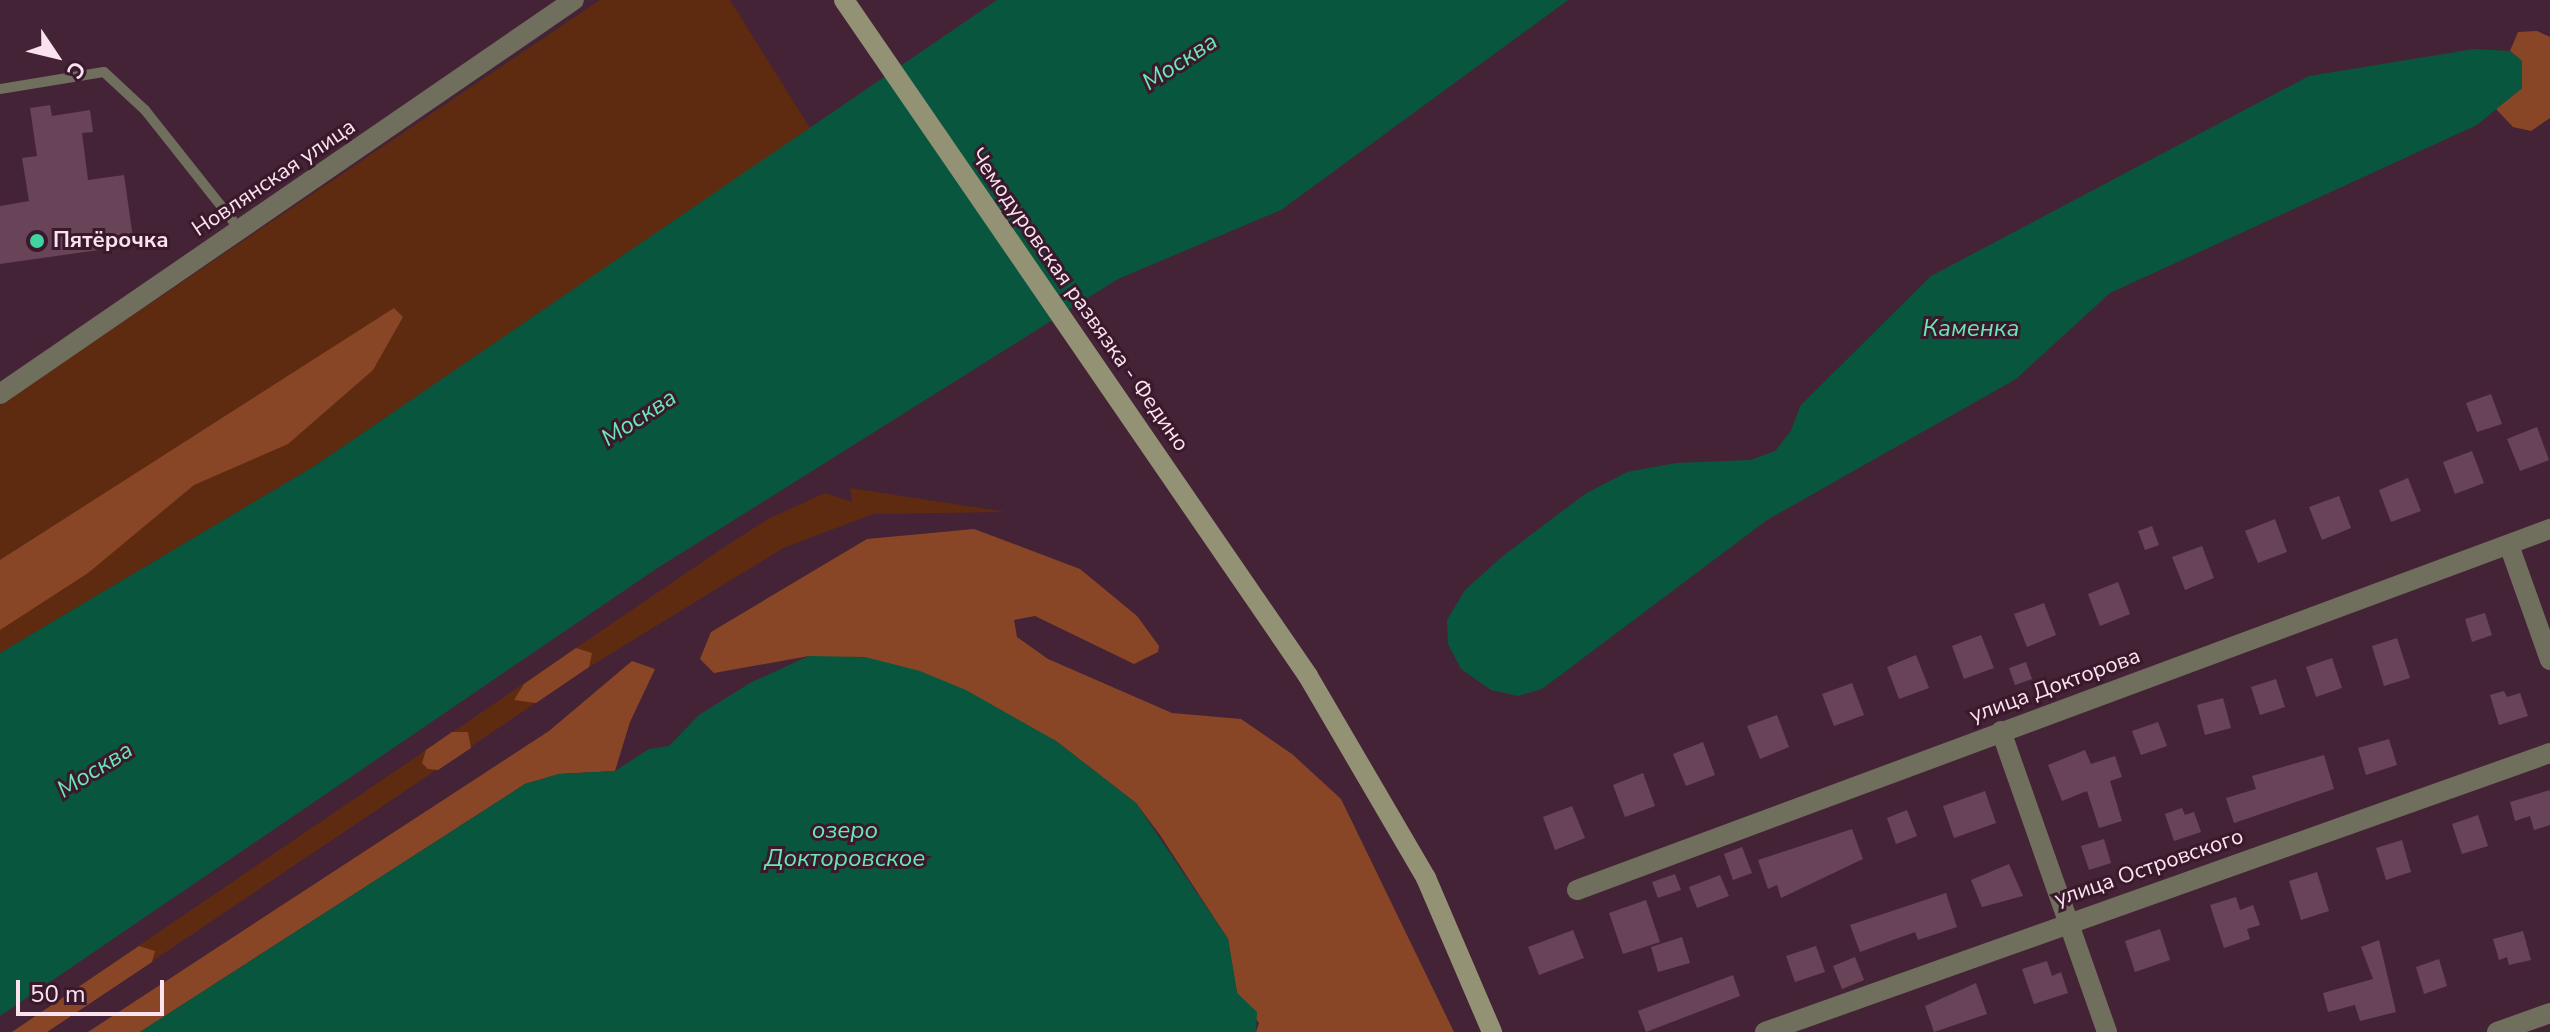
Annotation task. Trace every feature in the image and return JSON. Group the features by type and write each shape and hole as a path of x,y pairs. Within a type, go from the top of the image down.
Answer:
{"street":[{"name":"Новлянская улица","path":"0,394 574,0"},
{"name":"Чемодуровская развязка - Федино","path":"844,0 1275,627 1361,760 1426,878 1492,1032"},
{"name":"улица Докторова","path":"1577,890 2550,529"},
{"path":"2509,545 2550,660"},
{"path":"2001,731 2107,1032"},
{"name":"улица Островского","path":"1765,1032 2550,753"},
{"path":"2497,1032 2550,1013"}],"lane":[{"path":"0,89 104,72 145,110 241,231"}],"shaded area":[{"path":"600,0 730,0 810,128 313,467 0,653 0,405"},
{"path":"2537,31 2550,37 2550,118 2531,131 2513,127 2496,109 2522,88 2522,61 2510,51 2518,32"},
{"path":"394,308 403,317 373,370 288,444 194,485 88,573 0,630 0,560"},
{"path":"850,488 1006,512 873,514 783,548 589,667 47,1032 12,1032 723,548 768,519 825,493 852,502"},
{"path":"974,529 1080,569 1137,616 1159,646 1158,652 1134,664 1035,616 1014,620 1017,637 1048,659 1172,713 1241,719 1292,754 1341,799 1454,1032 1256,1032 1259,1023 1237,993 1228,939 1160,835 1136,803 1056,741 1011,717 809,656 714,673 700,659 711,632 867,539"},
{"path":"576,648 592,653 589,667 536,703 514,700 524,684"},
{"path":"632,661 655,669 630,722 615,771 559,774 525,784 140,1032 88,1032 549,731"},
{"path":"452,732 468,732 471,748 438,770 428,769 422,763 426,750"},
{"path":"139,946 155,951 152,962 47,1032 12,1032"}],"water":[{"name":"Москва","path":"997,0 1568,0 1281,210 1118,279 656,569 0,1016 0,653 313,467"},
{"name":"Каменка","path":"2474,49 2510,51 2522,61 2522,88 2477,125 2110,293 2016,379 1767,520 1542,689 1518,696 1491,690 1461,669 1448,644 1447,620 1465,590 1503,556 1585,494 1627,472 1676,463 1751,460 1775,451 1791,431 1800,406 1931,276 2309,76"},
{"name":"озеро Докторовское","path":"809,656 865,657 920,671 966,690 1056,741 1136,803 1228,939 1237,993 1257,1012 1256,1032 140,1032 525,784 559,774 615,771 649,749 669,746 699,715 750,683"}],"building":[{"path":"50,105 52,116 90,110 93,132 82,133 88,180 124,175 134,245 0,264 0,206 29,201 22,158 37,156 30,108"},
{"path":"2491,394 2502,424 2477,432 2466,403"},
{"path":"2537,427 2549,460 2520,471 2507,439"},
{"path":"2472,451 2484,483 2455,494 2443,462"},
{"path":"2408,478 2421,511 2391,522 2379,490"},
{"path":"2339,496 2351,528 2322,540 2309,507"},
{"path":"2275,519 2287,552 2258,563 2245,531"},
{"path":"2152,526 2159,545 2145,550 2138,531"},
{"path":"2202,546 2214,578 2185,590 2172,557"},
{"path":"2118,582 2130,614 2100,626 2088,594"},
{"path":"2044,603 2056,635 2027,647 2014,614"},
{"path":"2485,613 2492,635 2472,642 2465,619"},
{"path":"1981,635 1994,668 1964,679 1952,646"},
{"path":"2397,638 2410,678 2384,686 2372,646"},
{"path":"1916,655 1929,688 1899,699 1887,667"},
{"path":"2332,658 2342,688 2316,697 2306,667"},
{"path":"2026,662 2032,679 2015,685 2009,668"},
{"path":"2276,679 2285,707 2260,715 2251,687"},
{"path":"1852,683 1864,715 1834,726 1822,694"},
{"path":"2504,691 2507,697 2520,693 2528,716 2499,725 2490,695"},
{"path":"2223,698 2231,728 2205,735 2197,705"},
{"path":"1777,715 1789,747 1760,759 1747,726"},
{"path":"2158,722 2167,746 2141,755 2132,731"},
{"path":"2389,739 2397,765 2366,775 2358,748"},
{"path":"1703,742 1715,775 1686,786 1673,754"},
{"path":"2085,750 2091,764 2115,756 2122,777 2110,781 2122,821 2099,828 2087,791 2062,801 2048,765"},
{"path":"2324,755 2334,789 2234,823 2226,798 2256,789 2252,776"},
{"path":"1643,773 1655,806 1625,817 1613,785"},
{"path":"2550,790 2550,825 2534,830 2530,816 2515,821 2510,802"},
{"path":"1985,791 1996,823 1954,838 1943,806"},
{"path":"1572,806 1585,838 1555,850 1543,817"},
{"path":"2182,808 2185,815 2194,812 2201,832 2174,841 2165,814"},
{"path":"1907,810 1917,836 1896,844 1887,818"},
{"path":"2478,815 2488,846 2462,854 2452,824"},
{"path":"1852,829 1863,859 1781,898 1777,885 1768,889 1758,860"},
{"path":"2104,839 2111,863 2089,870 2081,846"},
{"path":"2402,840 2411,872 2386,880 2376,848"},
{"path":"1742,847 1752,873 1733,880 1724,854"},
{"path":"2009,864 2023,896 1982,907 1971,880"},
{"path":"2317,872 2329,911 2301,920 2289,881"},
{"path":"1675,874 1681,890 1658,898 1652,882"},
{"path":"1720,875 1729,896 1697,908 1689,887"},
{"path":"1946,893 1957,927 1918,940 1915,932 1860,952 1850,925"},
{"path":"2236,897 2240,910 2253,905 2260,925 2247,929 2250,939 2224,948 2210,905"},
{"path":"1646,900 1660,942 1623,954 1609,913"},
{"path":"2160,929 2170,960 2135,972 2125,941"},
{"path":"1573,930 1584,958 1539,975 1528,947"},
{"path":"2523,931 2531,960 2509,965 2507,957 2499,960 2493,939"},
{"path":"1682,937 1690,963 1658,972 1651,947"},
{"path":"2379,940 2396,1012 2360,1021 2355,1005 2328,1012 2323,993 2373,979 2361,947"},
{"path":"1816,946 1825,972 1795,982 1786,956"},
{"path":"1855,957 1864,980 1842,989 1833,966"},
{"path":"2439,959 2447,986 2424,994 2416,967"},
{"path":"2047,961 2052,976 2061,972 2068,993 2034,1004 2022,969"},
{"path":"1733,975 1740,996 1646,1032 1638,1011"},
{"path":"1976,983 1987,1014 1934,1032 1925,1006"}],"place":[{"name":"Пятёрочка","path":"37,241"}]}
